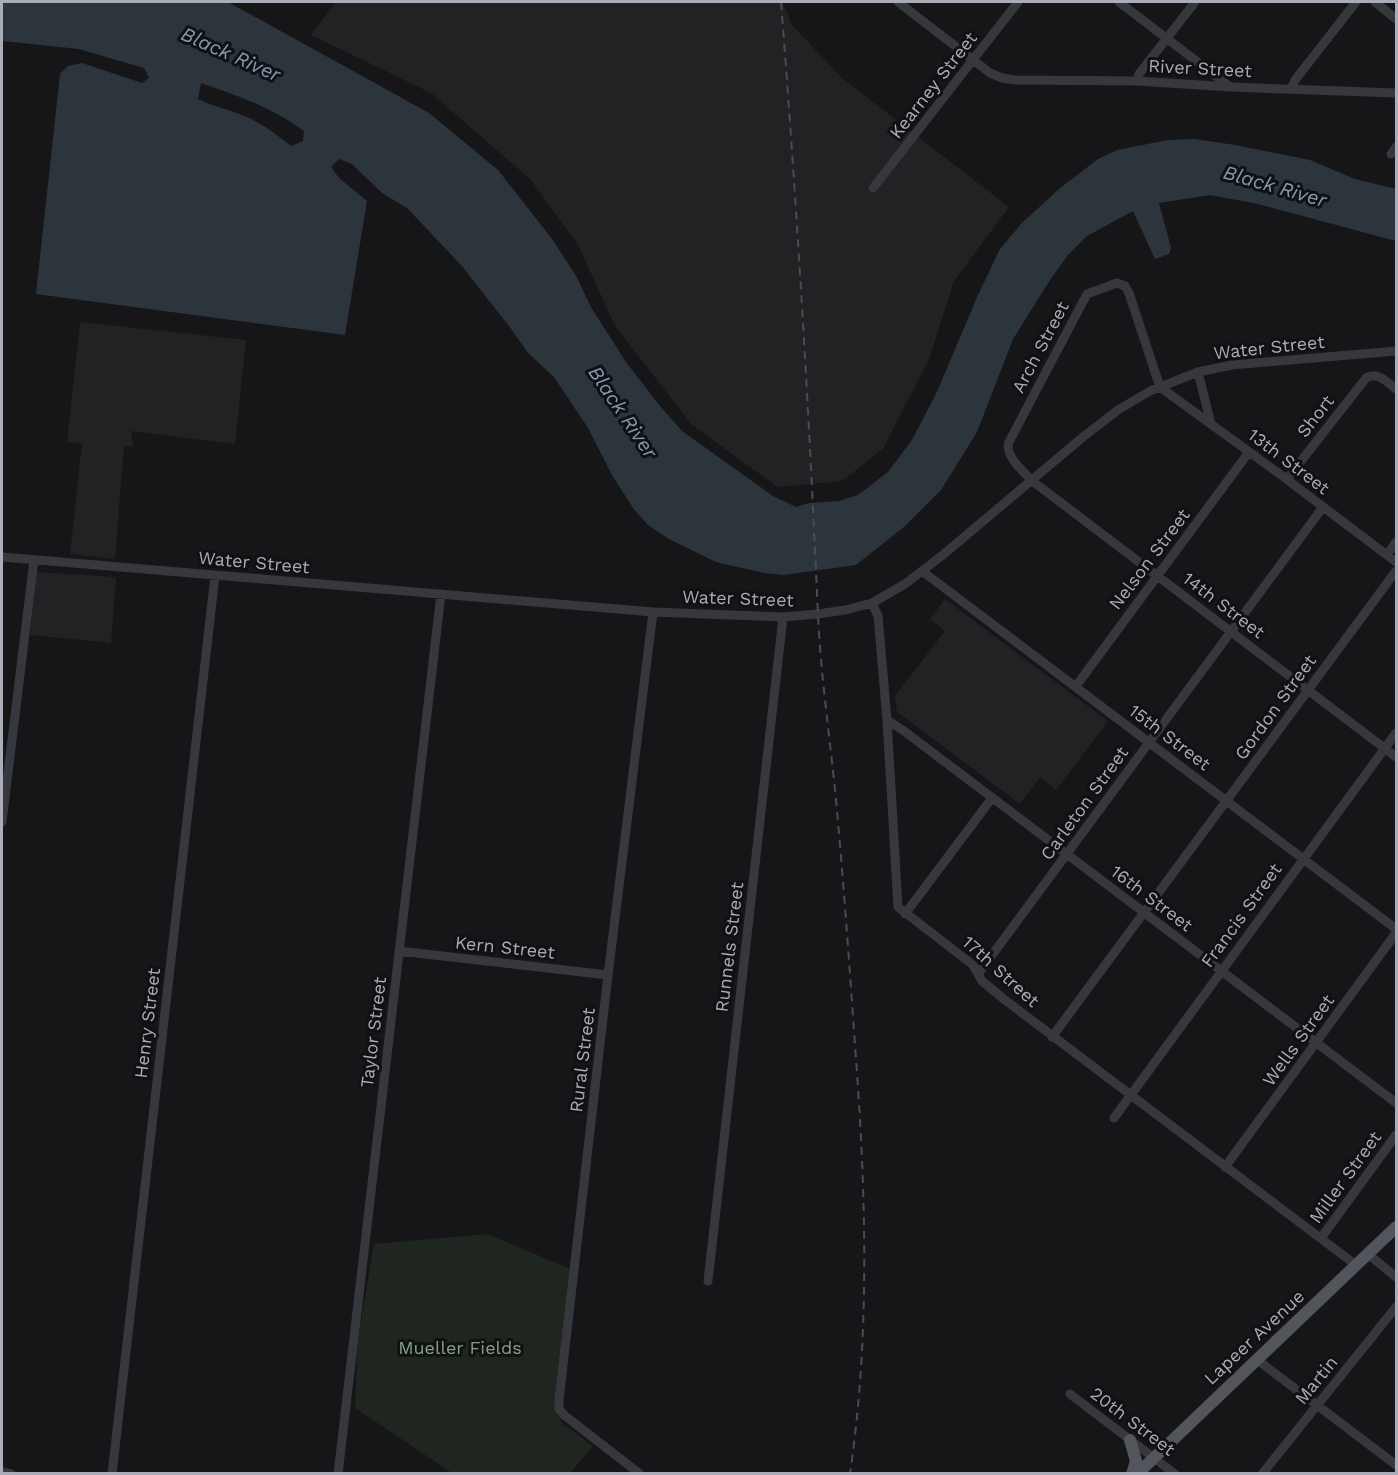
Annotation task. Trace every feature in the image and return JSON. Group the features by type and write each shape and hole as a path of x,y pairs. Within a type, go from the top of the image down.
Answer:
{"main road":[{"name":"Lapeer Avenue","path":"1134,1473 1154,1457 1396,1227"},
{"path":"1130,1440 1136,1462 1134,1473"}],"street":[{"path":"898,2 973,60"},
{"name":"Kearney Street","path":"873,188 1018,2"},
{"path":"1119,2 1231,87"},
{"path":"1137,81 1139,74 1195,2"},
{"path":"1291,89 1295,80 1356,2"},
{"path":"1374,2 1396,19"},
{"name":"River Street","path":"973,60 990,73 1016,80 1137,81 1396,93"},
{"name":"Arch Street","path":"1031,480 1008,453 1007,447 1090,291 1117,283 1121,283 1128,289 1160,387"},
{"name":"Water Street","path":"2,557 653,612 783,617 845,610 872,603 905,584 1118,410 1160,387 1198,372 1232,365 1396,351"},
{"path":"1198,372 1211,424"},
{"name":"Short","path":"1287,479 1366,378 1371,375 1385,380 1396,388"},
{"name":"13th Street","path":"1160,387 1396,562"},
{"name":"Nelson Street","path":"1076,686 1250,452"},
{"name":"14th Street","path":"1031,480 1396,757"},
{"name":"Carleton Street","path":"978,974 1323,507"},
{"path":"1387,555 1396,542"},
{"path":"2,822 34,560"},
{"name":"15th Street","path":"922,571 1304,858 1396,931"},
{"name":"Gordon Street","path":"1052,1037 1396,571"},
{"name":"Henry Street","path":"112,1473 215,576"},
{"name":"Taylor Street","path":"338,1473 441,594"},
{"path":"872,603 878,616 887,720 897,902 898,907 905,914 992,798"},
{"name":"Rural Street","path":"640,1473 564,1415 559,1409 559,1400 653,612"},
{"name":"Runnels Street","path":"708,1281 783,617"},
{"name":"16th Street","path":"887,720 1396,1102"},
{"name":"Francis Street","path":"1114,1118 1396,733"},
{"name":"17th Street","path":"905,914 973,964 989,988 1356,1265"},
{"name":"Wells Street","path":"1225,1167 1396,931"},
{"name":"Kern Street","path":"399,951 608,975"},
{"name":"Miller Street","path":"1321,1238 1396,1134"},
{"path":"1368,1254 1396,1277"},
{"name":"Martin","path":"1262,1473 1396,1307"},
{"path":"1256,1359 1396,1465"},
{"name":"20th Street","path":"1070,1394 1175,1473"},
{"path":"2,1472 11,1473"}],"shaded area":[{"path":"336,2 783,2 792,25 843,79 1009,207 954,281 929,359 883,449 842,481 778,487 692,425 615,326 578,245 530,179 431,93 311,35"},
{"path":"80,322 246,340 235,444 131,431 133,446 124,446 115,559 70,554 82,443 67,442"},
{"path":"37,572 116,577 111,643 30,635"},
{"path":"945,599 1108,721 1056,790 1040,777 1020,804 897,712 895,696 945,631 930,619"}],"green space":[{"name":"Mueller Fields","path":"487,1234 571,1269 556,1412 563,1424 593,1446 570,1473 452,1473 355,1408 358,1338 374,1244"}],"water":[{"name":"Black River","path":"2,2 228,2 429,113 498,170 552,239 575,274 592,309 626,362 682,431 773,496 796,507 809,503 839,501 858,495 888,472 912,440 936,394 1000,249 1022,223 1059,189 1098,159 1117,150 1168,140 1195,139 1310,160 1355,179 1396,189 1396,241 1258,204 1210,195 1159,203 1171,248 1169,254 1155,259 1133,211 1087,236 1068,255 1013,339 977,432 941,490 905,526 856,565 783,575 764,573 716,562 669,539 648,525 633,508 612,475 588,428 554,377 528,353 461,265 407,208 382,193 352,164 339,159 331,167 339,178 367,201 345,335 36,294 60,74 68,66 82,63 142,83 149,78 144,68 79,49 2,41","holes":["201,83 280,115 304,131 303,141 291,146 253,120 198,99"]}],"railway":[{"path":"781,2 802,309 819,639 842,865 862,1163 864,1266 861,1370 850,1474"}]}
